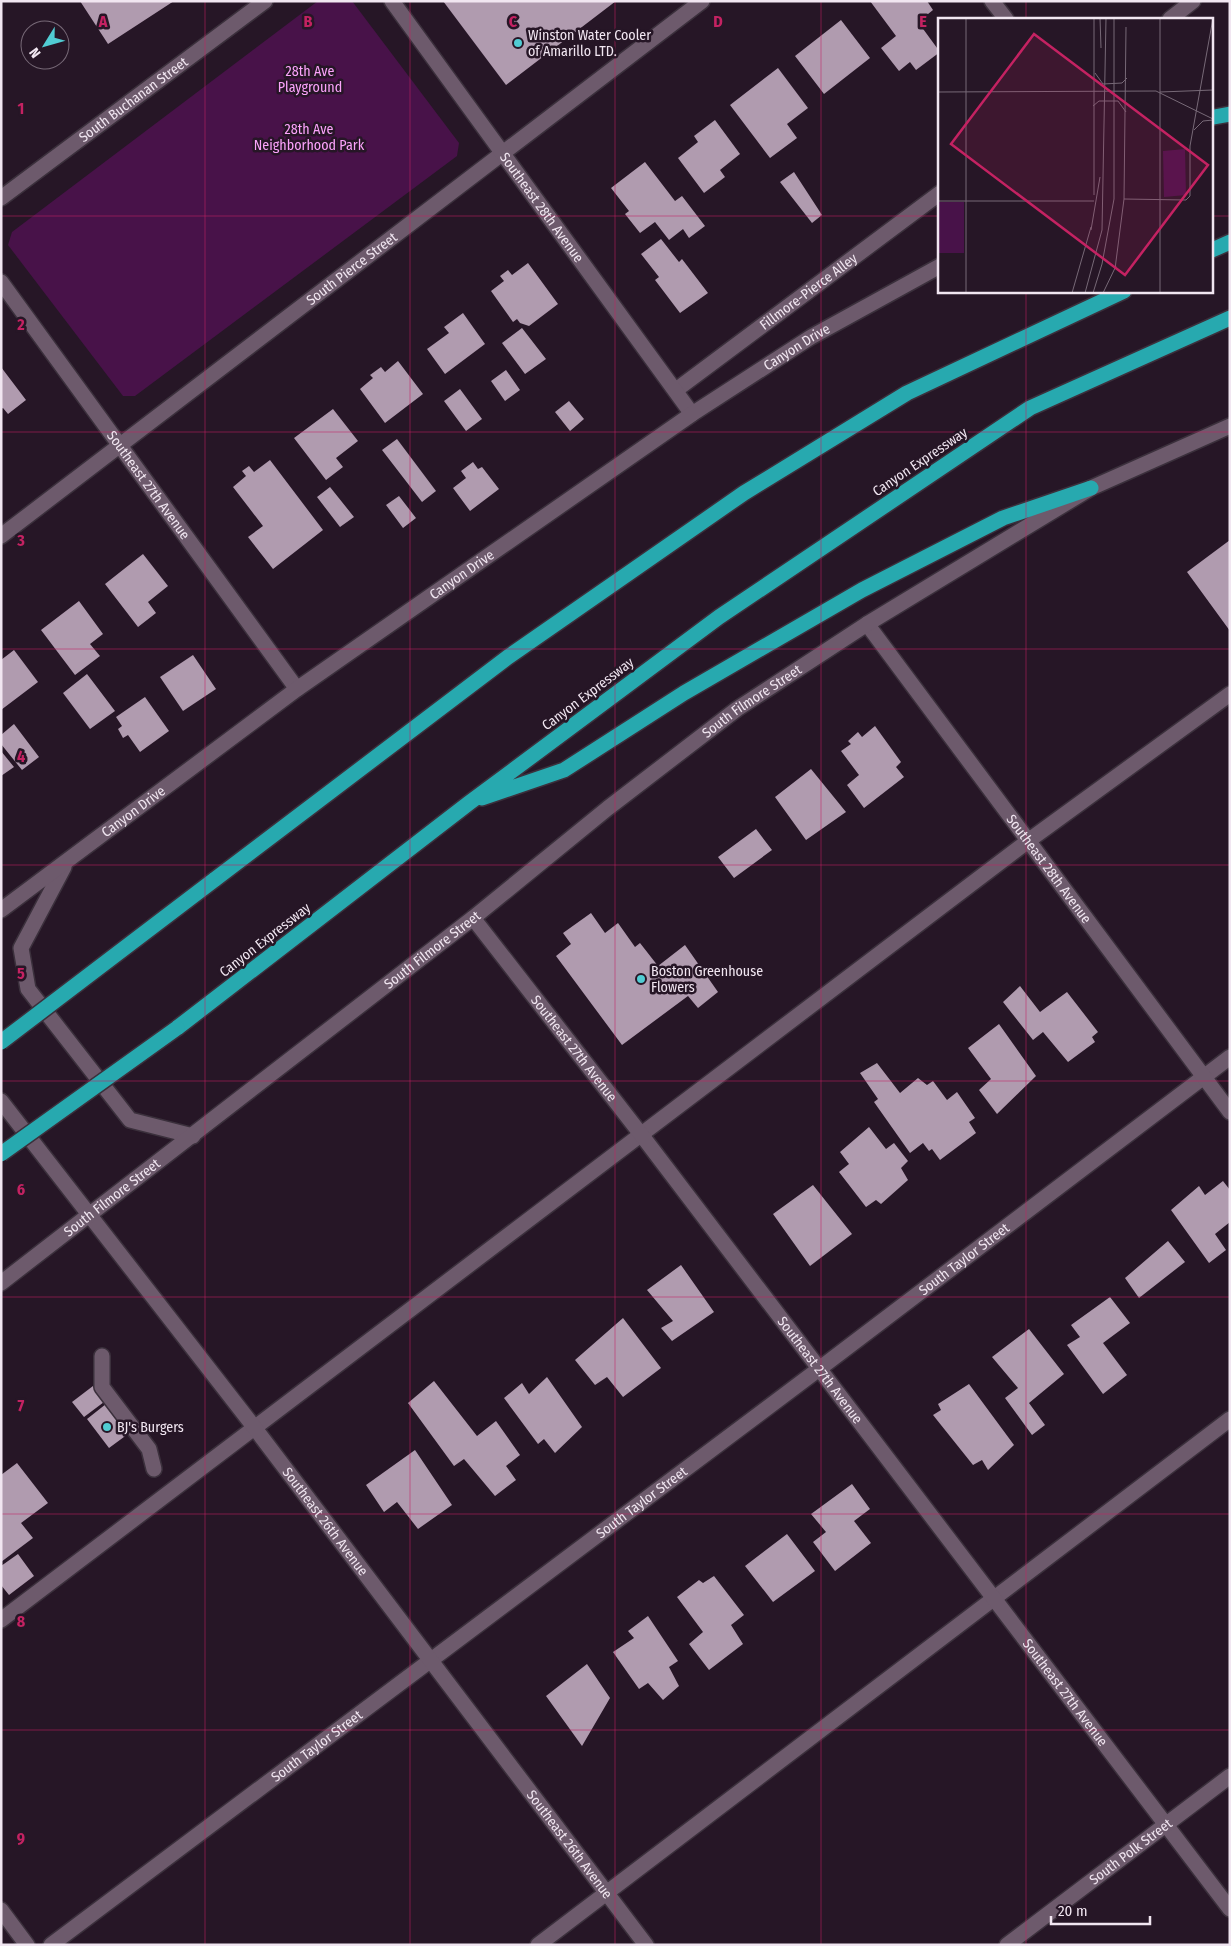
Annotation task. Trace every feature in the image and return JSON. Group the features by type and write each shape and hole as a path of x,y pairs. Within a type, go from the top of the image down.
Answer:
{"highway":[{"path":"1214,117 1230,112"},
{"path":"1214,249 1230,242"},
{"path":"1,1042 508,657 744,493 907,393 1122,292"},
{"name":"Canyon Expressway","path":"1,1154 177,1028 469,803 719,617 1030,408 1230,318"},
{"path":"469,803 564,770 684,693 862,590 1003,518 1091,488"}],"street":[{"name":"South Buchanan Street","path":"1,198 265,1"},
{"name":"Southeast 28th Avenue","path":"392,1 692,414"},
{"name":"South Pierce Street","path":"1,536 702,1"},
{"path":"992,1 1005,18"},
{"path":"1171,18 1193,1"},
{"name":"Fillmore-Pierce Alley","path":"676,390 938,194"},
{"name":"Canyon Drive","path":"1,910 297,689 692,414 811,337 938,267"},
{"name":"Southeast 27th Avenue","path":"1,282 297,689"},
{"path":"868,624 1091,488 1230,426"},
{"name":"Southeast 28th Avenue","path":"868,624 1230,1112"},
{"name":"South Filmore Street","path":"1,1283 473,918 608,808 737,709 868,624"},
{"path":"1,1620 640,1133 1028,841 1230,694"},
{"path":"65,864 21,948 28,989 130,1120 193,1136"},
{"name":"Southeast 27th Avenue","path":"473,918 640,1133 1230,1909"},
{"name":"South Taylor Street","path":"51,1945 819,1369 1230,1057"},
{"name":"Southeast 26th Avenue","path":"1,1101 254,1427 646,1945"},
{"path":"102,1356 102,1387 149,1449 154,1469"},
{"path":"538,1945 1230,1420"},
{"name":"South Polk Street","path":"1007,1945 1230,1776"},
{"path":"1,1910 28,1945"}],"green space":[{"name":"28th Ave Neighborhood Park","path":"318,1 352,1 459,143 457,156 135,396 123,396 8,245 12,232"}],"building":[{"path":"80,1 174,1 108,44"},
{"name":"Winston Water Cooler of Amarillo LTD.","path":"443,1 616,1 506,85"},
{"path":"870,1 927,1 933,10 918,22 938,49 938,54 916,70 910,62 899,71 881,48 896,36"},
{"path":"841,20 870,58 824,94 795,56"},
{"path":"778,68 808,108 787,124 797,138 770,158 730,105"},
{"path":"715,120 740,154 720,170 725,177 704,193 678,158 698,142 694,136"},
{"path":"645,162 675,201 682,196 705,226 689,238 683,229 669,240 655,222 640,233 625,214 629,211 611,188"},
{"path":"794,172 822,215 812,223 780,182"},
{"path":"661,239 679,262 682,259 708,293 680,313 655,280 659,277 641,254"},
{"path":"528,263 558,304 529,326 520,323 517,319 513,322 491,291 504,281 500,276 508,270 512,275"},
{"path":"463,313 485,344 445,374 427,349 449,333 444,327"},
{"path":"522,328 546,359 525,374 502,343"},
{"path":"398,361 423,394 385,423 360,389 373,378 370,375 381,367 385,372"},
{"path":"1,367 26,400 8,414 3,408 1,409"},
{"path":"506,370 520,390 505,401 491,381"},
{"path":"460,389 482,419 466,431 444,401"},
{"path":"569,401 584,419 570,431 555,412"},
{"path":"333,409 358,441 336,458 343,467 326,480 294,438"},
{"path":"397,439 436,491 422,502 382,450"},
{"path":"270,460 323,530 273,569 248,537 263,526 233,487 246,476 242,471 249,466 254,472"},
{"path":"473,462 478,469 482,467 499,489 470,511 453,488 466,478 461,471"},
{"path":"330,487 354,517 340,527 317,497"},
{"path":"399,496 416,518 403,528 386,505"},
{"path":"1230,540 1230,631 1187,572"},
{"path":"143,554 168,586 148,602 156,613 138,627 105,584"},
{"path":"79,601 103,634 90,644 100,656 75,675 41,630"},
{"path":"14,650 38,682 1,710 1,660"},
{"path":"193,655 216,689 183,711 160,677"},
{"path":"87,674 115,711 90,729 63,693"},
{"path":"145,697 169,731 140,752 128,735 123,738 118,729 122,726 116,717"},
{"path":"14,724 39,757 22,770 1,744 1,735"},
{"path":"875,726 901,762 896,767 904,777 864,808 847,785 859,775 841,751 851,744 848,741 858,732 862,737"},
{"path":"1,751 14,767 1,776"},
{"path":"811,769 846,812 806,840 775,797"},
{"path":"756,829 772,850 734,878 718,857"},
{"name":"Boston Greenhouse Flowers","path":"591,913 605,933 618,923 635,947 640,943 658,966 685,945 718,992 698,1008 688,996 622,1045 556,956 571,944 563,933"},
{"path":"1020,986 1040,1012 1067,992 1098,1032 1092,1037 1095,1042 1068,1062 1043,1032 1033,1040 1003,1002"},
{"path":"999,1024 1036,1076 997,1114 979,1090 991,1079 968,1048"},
{"path":"877,1063 900,1093 918,1078 927,1085 933,1081 947,1100 957,1092 975,1118 969,1122 976,1133 940,1160 932,1149 929,1151 923,1143 910,1153 874,1102 878,1099 860,1073"},
{"path":"869,1127 886,1149 894,1143 908,1161 901,1168 908,1180 881,1204 876,1200 866,1207 839,1172 849,1164 840,1152"},
{"path":"1223,1181 1230,1190 1230,1222 1215,1234 1226,1250 1209,1263 1171,1210 1199,1186 1205,1195"},
{"path":"813,1185 852,1234 810,1266 773,1214"},
{"path":"1168,1241 1185,1262 1139,1298 1125,1278"},
{"path":"681,1265 714,1312 672,1341 661,1328 673,1321 647,1290"},
{"path":"1110,1297 1130,1323 1103,1343 1127,1375 1103,1394 1067,1345 1080,1337 1071,1325"},
{"path":"623,1318 661,1368 623,1397 607,1377 595,1385 575,1360"},
{"path":"1029,1329 1064,1374 1029,1403 1045,1425 1032,1435 1005,1398 1018,1388 992,1357"},
{"path":"547,1377 582,1427 555,1453 544,1439 538,1444 504,1398 522,1383 529,1394"},
{"path":"434,1381 477,1436 496,1421 520,1455 506,1466 516,1480 495,1496 464,1459 454,1466 408,1403"},
{"path":"969,1384 1014,1445 988,1470 982,1460 973,1465 933,1415 941,1410 938,1404"},
{"path":"93,1386 104,1402 84,1417 72,1402"},
{"path":"106,1404 128,1434 109,1448 87,1419"},
{"path":"415,1450 452,1505 418,1529 397,1502 384,1512 366,1485"},
{"path":"17,1463 48,1503 21,1523 33,1538 1,1562 1,1475"},
{"path":"852,1484 870,1509 854,1521 871,1543 835,1571 813,1542 826,1532 811,1514"},
{"path":"787,1534 815,1571 773,1602 745,1566"},
{"path":"18,1554 34,1576 9,1595 1,1585 1,1566"},
{"path":"714,1576 744,1615 731,1625 743,1644 709,1670 689,1644 703,1632 677,1597 699,1580 703,1583"},
{"path":"648,1616 678,1661 669,1667 679,1686 663,1700 648,1683 639,1689 613,1652 634,1638 628,1631"},
{"path":"587,1664 610,1698 582,1746 546,1696"}],"place":[{"name":"Winston Water Cooler of Amarillo LTD.","path":"518,43"},
{"name":"Boston Greenhouse Flowers","path":"641,979"},
{"name":"BJ's Burgers","path":"107,1427"}],"park label":[{"name":"28th Ave Playground","path":"310,79"}]}
